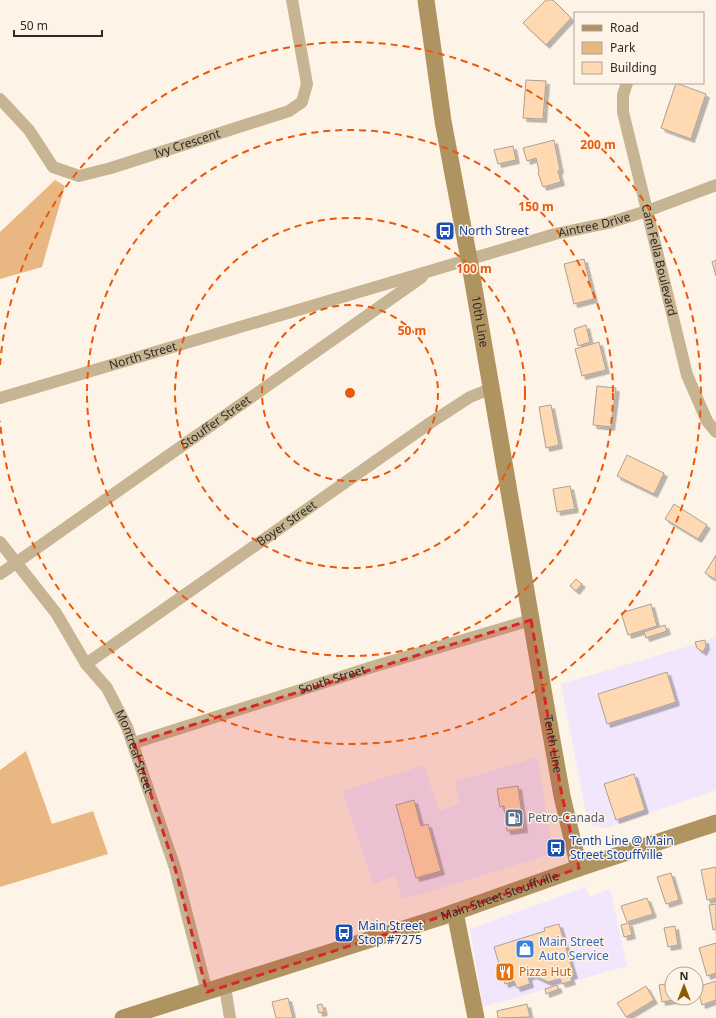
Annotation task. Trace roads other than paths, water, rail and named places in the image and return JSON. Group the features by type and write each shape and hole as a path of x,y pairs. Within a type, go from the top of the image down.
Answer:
{"main road":[{"name":"10th Line","path":"426,0 443,121 470,259 490,389 531,620"},
{"name":"Tenth Line","path":"531,620 562,796 579,868"},
{"name":"Main Street Stouffville","path":"123,1018 225,987 455,912 579,868 716,823"},
{"path":"455,912 476,1018"}],"street":[{"name":"Ivy Crescent","path":"0,99 29,130 53,167 79,176 118,166 289,111 302,102 307,84 292,0"},
{"name":"Cam Fella Boulevard","path":"627,84 623,95 623,112 687,375 708,421 716,432"},
{"name":"Aintree Drive","path":"470,259 555,234 608,223 647,211 716,185"},
{"name":"North Street","path":"0,398 470,259"},
{"name":"Stouffer Street","path":"0,574 432,270"},
{"name":"Boyer Street","path":"86,664 430,423 470,397 490,389"},
{"name":"Montreal Street","path":"0,542 56,613 86,664 107,688 134,743 148,792 175,868 207,992"},
{"name":"South Street","path":"134,743 372,667 531,620"},
{"path":"225,987 230,1018"}],"place":[{"name":"North Street","path":"445,231"},
{"name":"Petro-Canada","path":"514,818"},
{"name":"Tenth Line @ Main Street Stouffville","path":"556,848"},
{"name":"Main Street Stop #7275","path":"344,933"},
{"name":"Main Street Auto Service","path":"525,949"},
{"name":"Pizza Hut","path":"505,972"}]}
